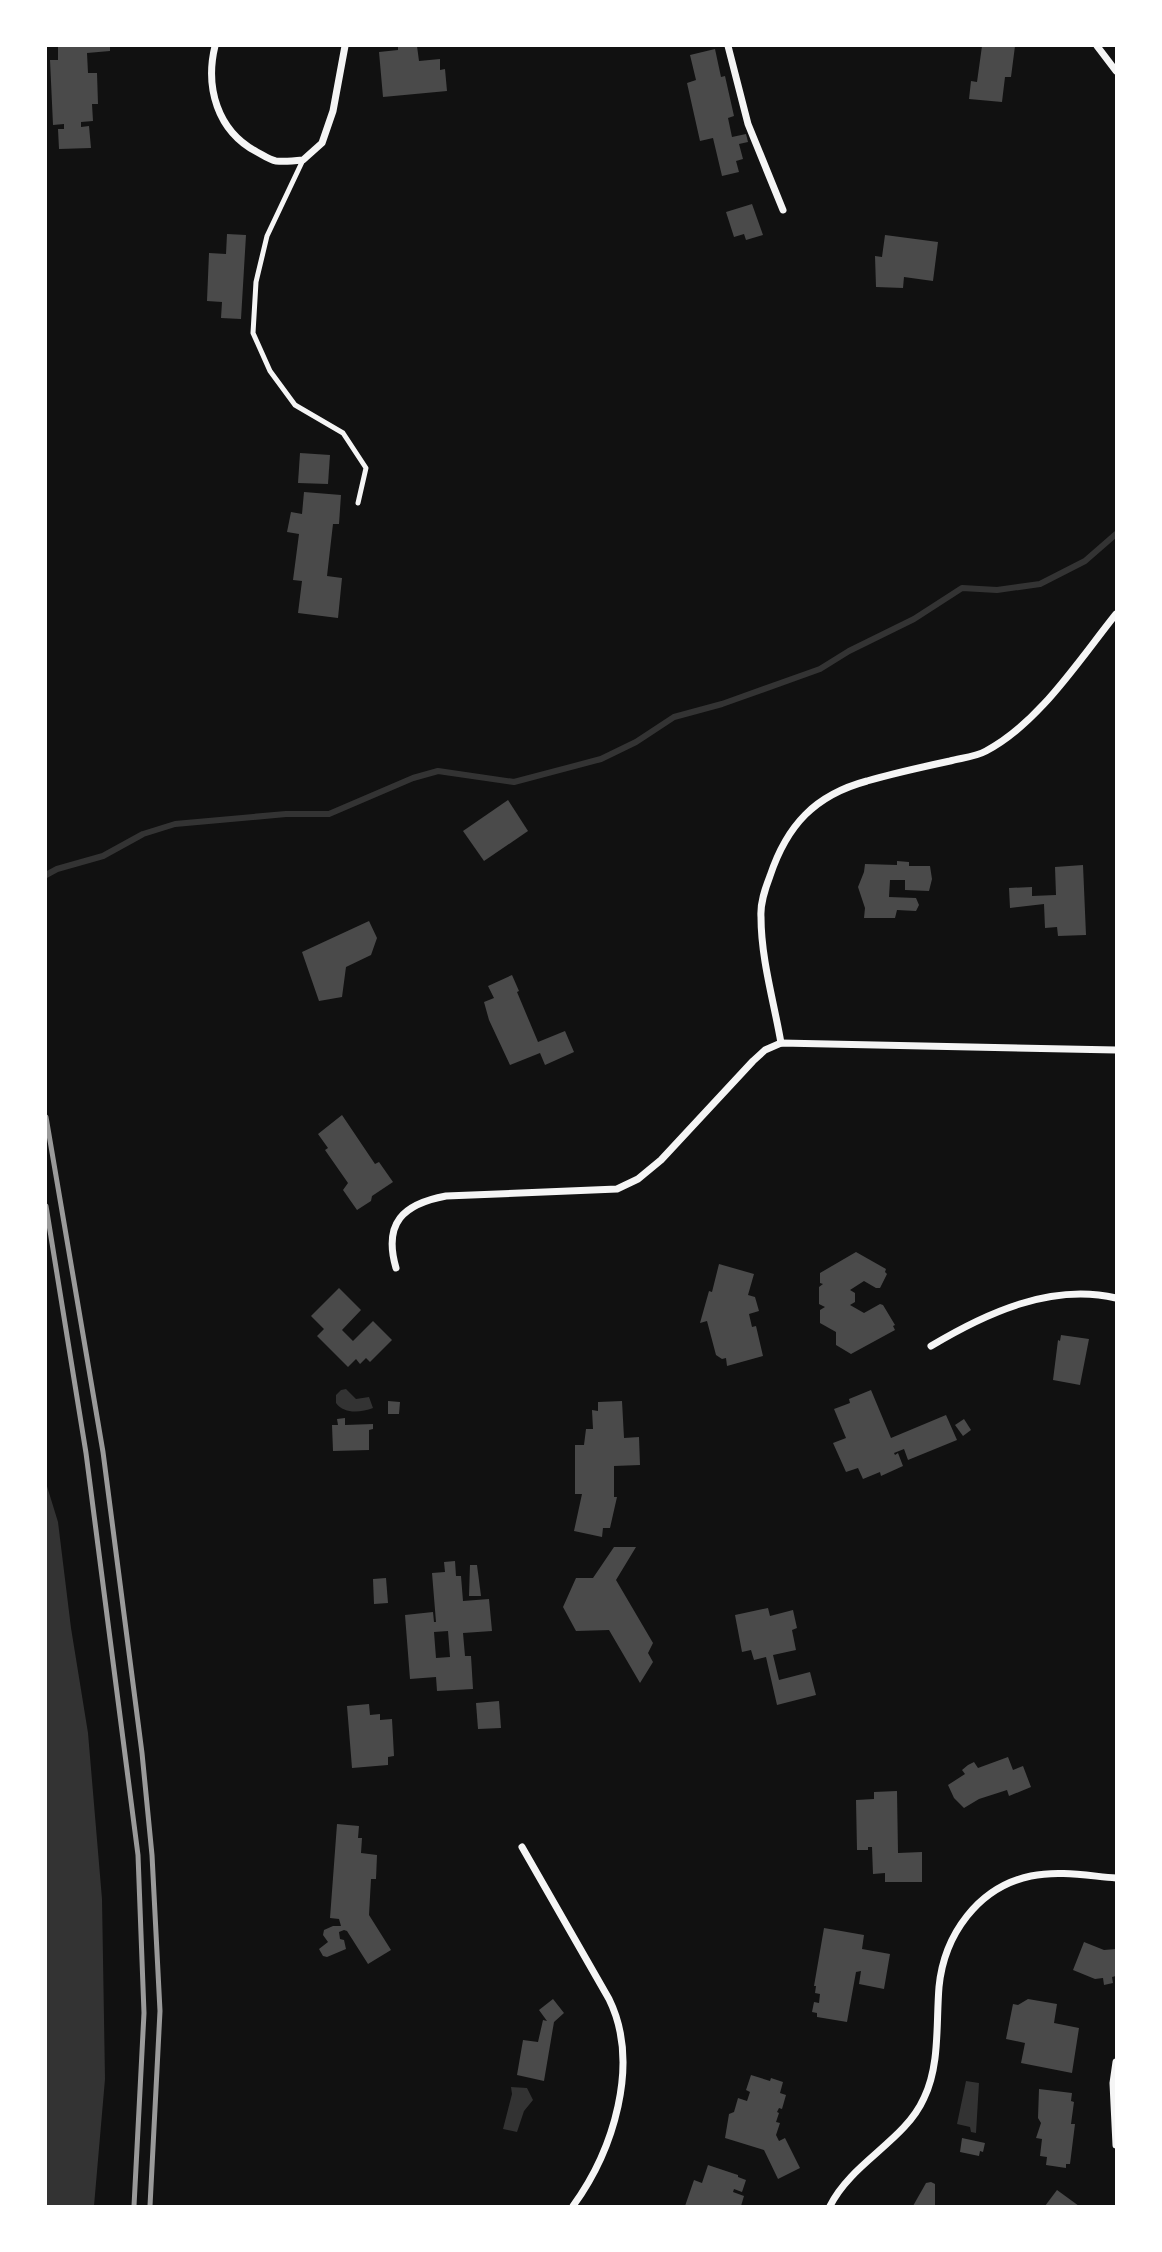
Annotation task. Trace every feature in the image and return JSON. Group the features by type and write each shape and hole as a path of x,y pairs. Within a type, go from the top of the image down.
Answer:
{"street":[{"path":"215,46 212,59 212,90 225,126 241,144 273,161 303,160 322,143 333,111 345,46"},
{"path":"728,46 748,124 783,209"},
{"path":"1097,46 1116,71"},
{"path":"781,1043 760,915 772,869 789,833 809,809 834,793 866,781 983,753 1007,739 1028,721 1116,614"},
{"path":"396,1268 391,1252 392,1235 397,1220 408,1209 425,1200 446,1196 617,1189 638,1179 661,1160 753,1061 765,1050 781,1043 1116,1050"},
{"path":"931,1346 986,1316 1025,1303 1072,1296 1116,1298"},
{"path":"522,1847 610,1999 620,2024 621,2074 614,2129 597,2168 573,2207"},
{"path":"831,2207 843,2186 911,2119 922,2102 932,2075 939,1985 944,1963 950,1944 969,1912 990,1895 1013,1882 1032,1876 1069,1874 1116,1878"},
{"path":"1116,2062 1113,2083 1116,2145"}],"lane":[{"path":"303,160 267,236 256,282 253,333 270,371 295,405 343,433 366,468 358,503"}],"shaded area":[{"path":"346,1389 356,1399 369,1397 373,1408 353,1412 339,1407 336,1395"},
{"path":"46,1483 58,1522 88,1733 102,1899 105,2079 94,2206 46,2206"},
{"path":"966,2081 979,2083 976,2133 971,2132 970,2127 957,2124"},
{"path":"511,2087 527,2088 533,2100 524,2111 517,2132 503,2129 512,2094"}],"building":[{"path":"58,46 110,46 110,51 87,53 88,73 97,73 98,104 92,104 93,121 81,122 81,127 89,126 91,148 59,149 58,129 64,129 64,124 53,125 50,60 58,60"},
{"path":"398,46 417,46 419,61 440,59 440,70 445,69 447,91 383,97 379,52 398,50"},
{"path":"982,46 1015,46 1011,77 1005,77 1002,102 969,99 971,81 977,82"},
{"path":"715,49 721,77 725,76 734,116 728,118 732,137 746,134 748,142 739,144 743,159 736,161 739,172 722,176 713,138 700,141 687,83 696,80 690,55"},
{"path":"752,204 763,235 746,240 744,234 734,237 726,212"},
{"path":"227,234 246,235 241,319 221,318 222,302 207,301 209,253 226,254"},
{"path":"885,235 938,242 933,281 904,277 903,288 876,287 875,256 882,257"},
{"path":"300,453 330,455 328,484 298,483"},
{"path":"304,492 341,495 339,524 333,524 327,576 342,578 338,618 298,613 302,581 293,580 299,534 287,532 291,512 302,514"},
{"path":"508,800 528,831 484,861 463,831"},
{"path":"897,861 909,862 909,866 930,866 932,879 929,891 905,890 905,880 890,880 889,897 916,898 919,905 916,911 897,910 895,918 864,918 865,908 858,887 865,864 897,865"},
{"path":"1083,865 1086,935 1058,936 1057,927 1045,928 1044,904 1010,908 1009,888 1032,887 1032,896 1056,895 1055,867"},
{"path":"369,921 377,938 371,955 346,967 342,997 319,1001 302,952"},
{"path":"512,975 538,1042 565,1031 574,1052 545,1065 540,1053 510,1065 489,1020 484,1002 494,998 488,986"},
{"path":"342,1115 375,1164 379,1162 393,1182 357,1210 343,1190 348,1183 325,1150 328,1148 318,1134"},
{"path":"856,1252 886,1269 887,1274 880,1288 864,1281 850,1290 855,1293 855,1302 850,1305 864,1313 883,1305 895,1325 895,1330 851,1354 836,1345 836,1332 820,1323 820,1310 825,1307 819,1304 819,1287 823,1284 820,1283 820,1273"},
{"path":"719,1264 754,1274 748,1295 755,1297 759,1311 749,1314 752,1327 756,1326 763,1356 727,1366 726,1358 722,1359 716,1355 707,1321 700,1323"},
{"path":"339,1288 361,1310 342,1330 353,1341 373,1321 392,1340 370,1362 366,1358 360,1364 356,1359 348,1367 317,1336 324,1329 311,1316"},
{"path":"1061,1335 1089,1339 1080,1385 1053,1380"},
{"path":"871,1390 891,1438 946,1415 957,1440 908,1460 904,1449 894,1453 898,1453 903,1466 881,1476 880,1472 863,1479 858,1468 846,1472 833,1443 846,1438 834,1409"},
{"path":"388,1401 400,1402 399,1414 388,1414"},
{"path":"622,1401 624,1438 639,1437 640,1465 614,1466 614,1497 617,1497 610,1528 603,1528 602,1537 574,1531 582,1494 575,1494 575,1445 584,1445 586,1429 593,1429 592,1410 598,1411 598,1402"},
{"path":"345,1418 345,1425 373,1424 373,1429 369,1430 369,1450 333,1451 332,1425 338,1425 337,1419"},
{"path":"964,1419 971,1430 963,1436 955,1425"},
{"path":"614,1547 636,1547 616,1580 653,1643 648,1653 653,1662 640,1683 609,1630 576,1631 563,1607 576,1578 593,1578"},
{"path":"455,1561 456,1576 461,1576 463,1601 489,1599 492,1631 463,1633 465,1656 471,1656 473,1689 437,1691 436,1677 410,1679 405,1615 433,1612 436,1622 432,1573 445,1572 444,1562","holes":["448,1631 450,1657 436,1658 434,1632"]},
{"path":"470,1565 477,1565 481,1596 469,1596"},
{"path":"386,1578 388,1603 374,1604 373,1579"},
{"path":"768,1608 770,1616 793,1610 797,1628 792,1630 796,1650 773,1655 779,1680 810,1672 816,1695 777,1705 766,1657 754,1660 751,1650 742,1652 735,1615"},
{"path":"499,1701 501,1728 478,1729 476,1703"},
{"path":"369,1704 370,1715 380,1714 380,1720 392,1719 394,1756 388,1757 388,1765 352,1768 347,1706"},
{"path":"1008,1757 1013,1770 1023,1766 1031,1787 1009,1796 1007,1790 979,1799 964,1808 954,1798 948,1785 965,1774 962,1770 968,1765 974,1762 978,1768"},
{"path":"897,1791 898,1853 922,1852 922,1882 885,1882 885,1873 873,1874 872,1847 868,1847 868,1850 857,1850 856,1800 874,1799 874,1792"},
{"path":"337,1824 359,1826 358,1838 362,1838 361,1853 377,1855 376,1879 371,1879 369,1915 391,1950 368,1964 344,1930 339,1932 346,1949 327,1957 323,1956 319,1949 328,1942 323,1935 324,1930 341,1926 339,1919 330,1918"},
{"path":"824,1928 864,1935 862,1949 890,1954 884,1989 859,1984 861,1971 856,1972 847,2022 817,2017 817,2013 812,2012 814,2002 819,2003 820,1994 815,1993 814,1986"},
{"path":"1084,1942 1104,1950 1116,1949 1116,1976 1112,1977 1113,1983 1104,1985 1103,1978 1095,1979 1073,1970"},
{"path":"553,1999 564,2013 554,2022 544,2081 517,2075 523,2040 538,2042 543,2020 547,2021 539,2010"},
{"path":"1028,1999 1057,2004 1054,2023 1079,2028 1072,2073 1021,2063 1025,2043 1006,2039 1013,2004 1018,2005"},
{"path":"751,2075 783,2082 780,2093 786,2095 782,2109 779,2108 777,2112 776,2122 780,2123 776,2135 779,2141 785,2138 800,2168 778,2179 764,2150 725,2138 729,2114 734,2112 738,2098 747,2101 750,2092 746,2090"},
{"path":"1039,2089 1072,2093 1071,2101 1074,2102 1071,2124 1075,2124 1070,2164 1066,2164 1066,2168 1046,2165 1047,2157 1040,2156 1042,2139 1036,2138 1041,2123 1038,2118"},
{"path":"962,2138 985,2143 983,2152 980,2151 979,2156 960,2152"},
{"path":"708,2165 746,2180 742,2192 734,2189 733,2192 744,2196 741,2206 685,2206 694,2180 702,2183"},
{"path":"926,2183 935,2184 935,2206 913,2206"},
{"path":"1057,2190 1079,2206 1045,2206"}],"waterway":[{"path":"46,875 57,869 103,856 143,834 175,824 286,814 329,814 413,778 438,771 514,782 601,759 636,742 674,717 722,704 820,669 849,651 914,619 962,588 997,590 1040,584 1085,561 1116,534"}],"railway":[{"path":"46,1117 103,1452 142,1753 152,1855 160,2011 150,2206"},
{"path":"46,1206 86,1453 138,1855 144,2013 134,2206"}]}
